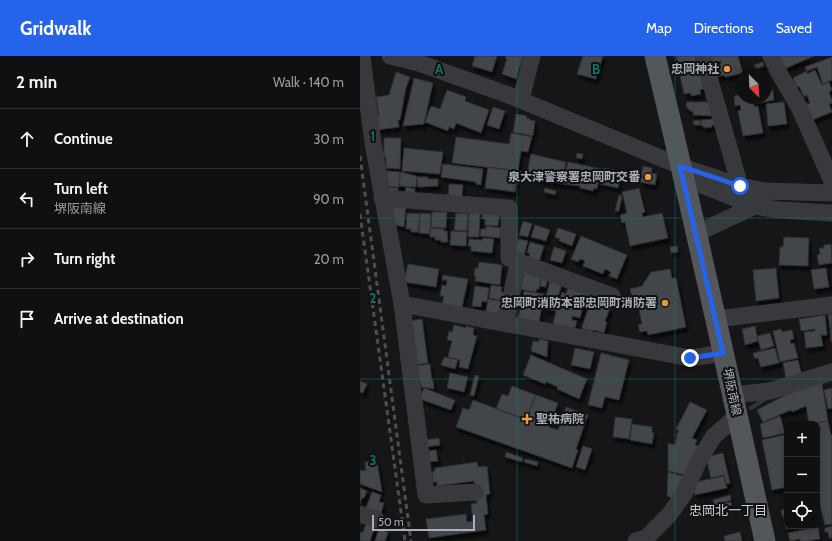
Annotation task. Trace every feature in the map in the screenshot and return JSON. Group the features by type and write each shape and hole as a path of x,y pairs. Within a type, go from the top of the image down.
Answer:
{"main road":[{"name":"堺阪南線","path":"656,56 765,541"}],"street":[{"path":"362,56 373,143 402,304 426,496 476,492"},
{"path":"390,56 419,63 521,99 680,166 740,186 765,191 832,193"},
{"path":"521,99 532,56"},
{"path":"703,56 740,186"},
{"path":"772,56 778,71 799,107 832,181"},
{"path":"680,166 702,186 755,206 778,210 832,213"},
{"path":"382,198 509,208 509,258 612,296"},
{"path":"696,233 755,206"},
{"path":"505,323 518,261"},
{"path":"402,304 690,358 723,353"},
{"path":"716,319 832,306"},
{"path":"733,395 770,391 832,372"},
{"path":"636,541 646,538 669,515 684,494 699,460 714,436 737,416"},
{"path":"360,514 376,519"}],"building":[{"path":"475,56 497,56 492,72 472,66"},
{"path":"506,56 523,56 516,79 502,74 507,59 505,58"},
{"path":"583,56 603,56 596,79 577,74"},
{"path":"676,56 696,56 699,68 681,73"},
{"name":"忠岡神社","path":"707,56 738,56 742,68 736,68 736,75 725,77 724,75 714,78 711,66 721,64 721,61 709,64"},
{"path":"778,56 814,56 784,69"},
{"path":"832,57 832,80 823,84 817,67 807,71 805,67"},
{"path":"763,62 764,66 756,68 754,65"},
{"path":"703,70 707,88 700,90 701,94 691,96 691,93 684,94 680,76"},
{"path":"815,70 822,85 829,82 832,90 829,92 832,103 829,104 832,112 812,120 805,105 810,103 807,95 804,97 793,78 807,71 807,74"},
{"path":"396,72 410,77 406,88 400,120 398,120 399,127 377,130 375,116 379,115 376,97 389,95"},
{"path":"414,78 433,83 424,124 403,126"},
{"path":"447,90 466,97 465,101 489,110 481,133 456,123 454,129 449,127 448,131 425,122 431,106 440,109"},
{"path":"772,90 774,100 772,100"},
{"path":"734,96 736,96 736,104 754,104 754,107 758,106 763,133 743,136 738,111 741,110 740,105 735,106"},
{"path":"687,102 714,102 714,116 693,115 693,111 690,111 686,106"},
{"path":"784,102 787,124 768,126 766,104"},
{"path":"493,107 505,111 499,129 487,125"},
{"path":"516,114 527,116 526,118 535,121 533,136 513,132"},
{"path":"714,119 715,125 712,125 712,127 704,128 704,126 701,126 701,120"},
{"path":"700,120 700,125 694,125 693,121"},
{"path":"511,133 532,137 528,152 521,151 518,171 452,163 456,137 509,144"},
{"path":"384,138 401,138 400,169 386,168 386,157 384,157"},
{"path":"404,148 443,152 440,174 402,171"},
{"path":"577,153 583,154 582,159 576,158"},
{"path":"531,154 566,162 562,184 526,177"},
{"path":"568,162 601,169 597,189 594,188 593,191 580,188 580,186 563,184"},
{"path":"443,164 483,169 481,185 476,184 476,182 441,177"},
{"path":"643,166 652,168 651,173 657,174 655,185 640,182"},
{"path":"488,167 521,171 520,175 517,175 515,192 485,188"},
{"path":"604,168 622,172 618,188 600,184"},
{"path":"387,171 400,172 399,187 386,187"},
{"path":"400,172 417,176 416,187 399,186"},
{"path":"417,177 438,179 438,186 418,187"},
{"path":"449,184 463,185 462,197 448,196"},
{"path":"406,187 415,189 414,196 405,194"},
{"path":"389,188 398,188 398,192 389,192"},
{"path":"545,188 556,191 555,195 544,192"},
{"path":"639,188 645,212 642,213 643,217 662,213 668,238 630,246 625,222 622,223 620,215 627,213 622,192"},
{"path":"619,195 622,196 619,211 615,211"},
{"path":"393,205 406,206 404,227 391,224"},
{"path":"483,211 500,212 498,226 485,225 485,219 482,219"},
{"path":"432,212 447,212 446,228 431,227"},
{"path":"469,212 480,213 479,237 468,237"},
{"path":"407,213 420,214 418,232 411,232 411,229 406,229"},
{"path":"420,213 431,214 430,234 419,233"},
{"path":"456,213 468,214 467,231 454,230"},
{"path":"523,221 532,224 528,237 519,235"},
{"path":"535,225 550,230 546,241 531,237"},
{"path":"486,226 501,228 500,238 480,236 481,229 486,229"},
{"path":"430,228 444,229 444,231 447,231 448,242 441,242 441,240 435,240 435,237 430,237"},
{"path":"558,228 576,234 572,246 559,241 560,239 555,237"},
{"path":"451,231 467,232 466,246 450,245"},
{"path":"581,236 627,255 617,279 609,276 611,272 605,269 603,274 583,266 585,261 580,259 578,262 571,259"},
{"path":"784,237 809,238 808,266 779,265 780,247 783,247"},
{"path":"483,238 494,239 492,253 471,251 471,246 468,246 469,239 482,240"},
{"path":"519,239 528,241 524,256 513,253"},
{"path":"530,242 544,246 539,262 528,259 530,253 527,253"},
{"path":"831,244 832,263 819,265 817,255 820,254 819,248 824,248 824,245"},
{"path":"677,246 678,252 671,253 670,247"},
{"path":"554,247 566,251 562,263 550,260"},
{"path":"479,262 502,265 500,285 475,281 475,268 478,268"},
{"path":"408,264 439,269 436,287 404,282"},
{"path":"776,268 779,298 756,301 753,270"},
{"path":"826,268 829,287 814,289 811,270"},
{"path":"522,269 542,275 539,289 536,289 536,292 519,289"},
{"path":"670,269 672,278 676,278 686,327 648,335 647,331 640,332 638,325 642,324 636,295 632,296 630,289 642,286 651,272"},
{"path":"443,275 468,279 462,308 442,304 444,296 440,296 442,285 446,286 447,280 442,280"},
{"path":"542,275 548,277 546,287 540,286"},
{"path":"550,280 562,284 557,300 546,297"},
{"path":"491,285 502,287 501,292 507,294 506,301 489,298"},
{"path":"569,285 588,292 582,310 559,301 562,292 566,294"},
{"path":"475,286 489,288 487,302 482,301 481,307 472,306"},
{"path":"524,291 544,294 539,322 518,318"},
{"path":"488,299 505,302 504,311 499,310 498,314 486,312"},
{"path":"595,299 607,303 606,307 610,308 605,321 607,322 604,333 583,329 582,327 591,301 594,302"},
{"path":"547,300 582,310 580,318 572,316 572,320 577,321 575,328 553,324 556,311 545,309"},
{"path":"828,314 832,314 832,327 830,328"},
{"path":"825,315 827,335 821,335 823,346 806,348 804,332 815,331 815,329 801,331 799,319"},
{"path":"422,319 428,363 416,365 410,321"},
{"path":"454,325 474,328 473,335 477,336 468,369 459,367 460,360 448,357 452,341 447,340 449,331 452,332"},
{"path":"755,326 758,341 745,345 742,329"},
{"path":"830,328 832,328 832,342 831,342"},
{"path":"781,329 782,332 792,330 794,339 790,340 791,344 794,343 798,358 780,362 773,331"},
{"path":"770,333 774,346 761,350 757,336"},
{"path":"539,339 548,341 547,357 531,351 533,341 539,342"},
{"path":"575,348 594,352 590,369 571,365"},
{"path":"775,348 779,363 761,367 758,358 755,359 753,353"},
{"path":"601,353 629,360 619,400 605,397 602,408 588,405"},
{"path":"531,355 587,379 579,399 557,389 558,387 546,382 545,384 523,375"},
{"path":"444,357 458,360 455,369 441,365"},
{"path":"798,360 802,375 786,379 783,363"},
{"path":"430,364 434,389 421,387 421,382 418,382 416,366"},
{"path":"450,373 468,377 464,392 447,388"},
{"path":"475,375 479,376 474,396 470,395"},
{"path":"360,381 367,384 363,393 360,392"},
{"path":"822,383 828,421 820,422 820,421 808,421 806,406 792,412 791,410 763,422 757,410 803,386"},
{"path":"512,386 536,395 526,419 496,409 502,394 508,396"},
{"path":"424,388 455,400 451,410 420,399"},
{"path":"832,388 832,408 828,409 824,390"},
{"path":"536,395 558,403 549,427 558,430 566,407 588,415 576,449 578,450 572,468 456,427 463,408 469,410 473,400 526,420"},
{"path":"690,402 707,410 692,438 697,440 695,445 701,447 686,475 668,471 668,443 675,445 676,436 679,430 676,429"},
{"path":"780,416 784,433 763,438 760,424"},
{"path":"615,417 632,419 629,439 613,437"},
{"path":"828,421 832,435 832,524 825,525 820,505 820,422"},
{"path":"632,424 652,427 652,433 654,433 652,444 630,440"},
{"path":"784,435 784,488 772,490 762,440"},
{"path":"439,438 440,445 426,447 425,440"},
{"path":"583,446 592,449 585,470 576,467"},
{"path":"436,450 438,461 428,462 427,451"},
{"path":"506,452 523,458 522,462 505,457"},
{"path":"723,453 730,483 726,484 724,475 711,478 706,457"},
{"path":"525,459 538,462 537,466 524,462"},
{"path":"377,461 382,492 360,484 360,470 366,471 365,462"},
{"path":"477,462 478,467 487,466 490,494 486,495 488,514 484,515 486,530 429,538 426,519 466,514 467,522 473,521 471,504 477,503 474,481 437,486 437,482 433,482 432,472 435,471 435,468"},
{"path":"668,472 686,477 674,499 667,496"},
{"path":"724,476 727,488 695,495 692,483"},
{"path":"360,488 367,491 360,504"},
{"path":"372,492 381,495 379,502 384,503 381,513 366,508"},
{"path":"730,495 731,500 714,505 713,500"},
{"path":"731,502 732,505 726,507 725,503"},
{"path":"781,510 784,510 784,520 783,515 782,516"},
{"path":"366,524 375,527 370,541 360,541 360,532 363,533"},
{"path":"832,526 832,538 829,538 828,532 825,532 825,528"},
{"path":"379,529 388,532 385,541 375,541"},
{"path":"808,529 818,529 820,539 800,541 800,539 790,541 788,533"},
{"path":"740,532 742,541 725,541 724,536"}],"waterway":[{"path":"751,408 767,398"}],"railway":[{"path":"360,156 411,541"},
{"path":"360,214 405,541"}],"place":[{"name":"忠岡神社","path":"727,69"},
{"name":"泉大津警察署忠岡町交番","path":"648,177"},
{"name":"忠岡町消防本部忠岡町消防署","path":"665,303"},
{"name":"聖祐病院","path":"527,419"}],"district":[{"name":"忠岡北一丁目","path":"728,510"}],"route":[{"path":"690,358 723,353 680,166 740,186"}]}
